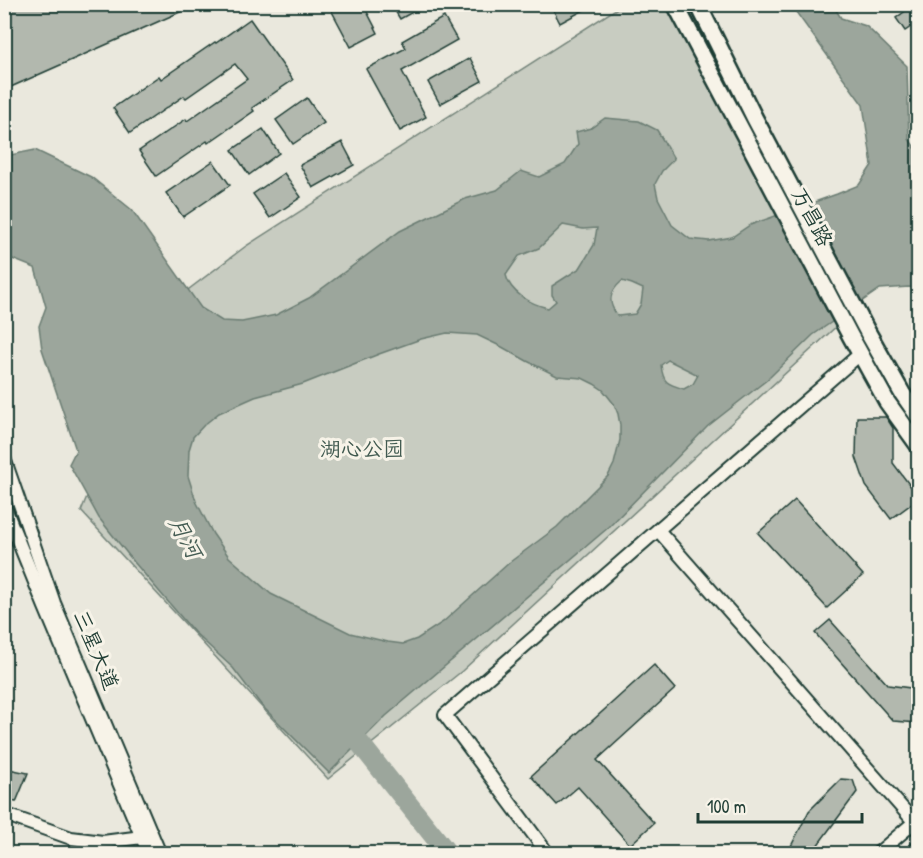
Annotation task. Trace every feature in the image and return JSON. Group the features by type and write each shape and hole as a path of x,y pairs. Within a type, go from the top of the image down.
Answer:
{"main road":[{"name":"万昌路","path":"675,4 851,338 887,402 918,445"},
{"name":"万昌路","path":"698,4 754,117 867,331 902,393 918,416"}],"street":[{"path":"548,854 445,716 860,354"},
{"name":"三星大道","path":"4,458 54,603 160,854"},
{"name":"三星大道","path":"5,510 149,854"},
{"path":"658,530 917,822 877,854"},
{"path":"4,814 71,838 103,842 142,837"},
{"path":"911,854 918,847"}],"green space":[{"name":"湖心公园","path":"622,5 689,5 853,311 462,671 328,779 81,511 164,308 246,246"}],"water":[{"path":"791,5 833,5 841,18 866,26 907,66 909,139 918,152 918,289 909,287 880,289 813,335 768,379 708,426 609,527 386,716 329,773 262,706 233,668 194,632 99,518 69,464 76,450 42,349 39,326 46,307 35,268 5,258 5,156 35,150 91,177 132,210 201,308 222,321 242,322 276,315 309,298 400,231 465,199 497,190 521,171 539,177 565,164 578,144 576,132 591,128 605,118 639,121 657,130 674,159 662,171 655,184 658,198 672,225 690,239 709,241 732,237 750,225 859,185 872,165 863,105","holes":["563,225 583,229 597,228 594,245 580,268 552,286 552,295 556,301 548,308 522,297 512,287 506,275 519,256 539,248","622,281 643,289 641,304 635,314 618,316 611,302 614,289","447,333 477,335 557,376 582,378 594,384 603,390 614,404 620,425 620,440 614,464 608,476 557,527 510,562 443,622 417,639 403,644 350,633 271,594 229,557 213,534 196,501 188,476 189,450 193,437 219,413 255,397 303,384 421,339","668,360 698,375 693,384 684,389 667,382 661,365"]}],"building":[{"path":"20,4 198,4 4,90 4,10"},
{"path":"328,4 363,4 378,33 351,47"},
{"path":"391,4 427,4 400,19"},
{"path":"550,4 595,4 560,23"},
{"path":"918,4 918,22 905,31 896,18"},
{"path":"444,17 457,40 402,71 426,117 400,131 366,69 406,48 402,41"},
{"path":"250,19 293,80 252,108 254,111 156,176 139,151 247,79 235,64 130,133 113,108 159,76 161,79"},
{"path":"470,58 482,81 440,104 428,82"},
{"path":"307,98 324,123 293,144 276,120"},
{"path":"263,129 279,153 249,175 232,150"},
{"path":"342,142 354,165 313,188 300,165"},
{"path":"213,161 230,185 183,217 166,193"},
{"path":"284,173 301,197 270,218 253,194"},
{"path":"857,417 886,417 893,428 893,463 918,496 918,499 891,519 866,486 856,457"},
{"path":"795,500 863,575 827,608 758,533"},
{"path":"830,620 888,685 918,689 918,723 893,721 815,633"},
{"path":"654,665 675,689 597,760 654,823 630,845 578,787 557,805 531,776"},
{"path":"4,768 28,773 16,802 4,799"},
{"path":"841,779 853,780 857,792 811,854 787,854 809,811"}],"waterway":[{"name":"月河","path":"343,722 448,854"}]}
